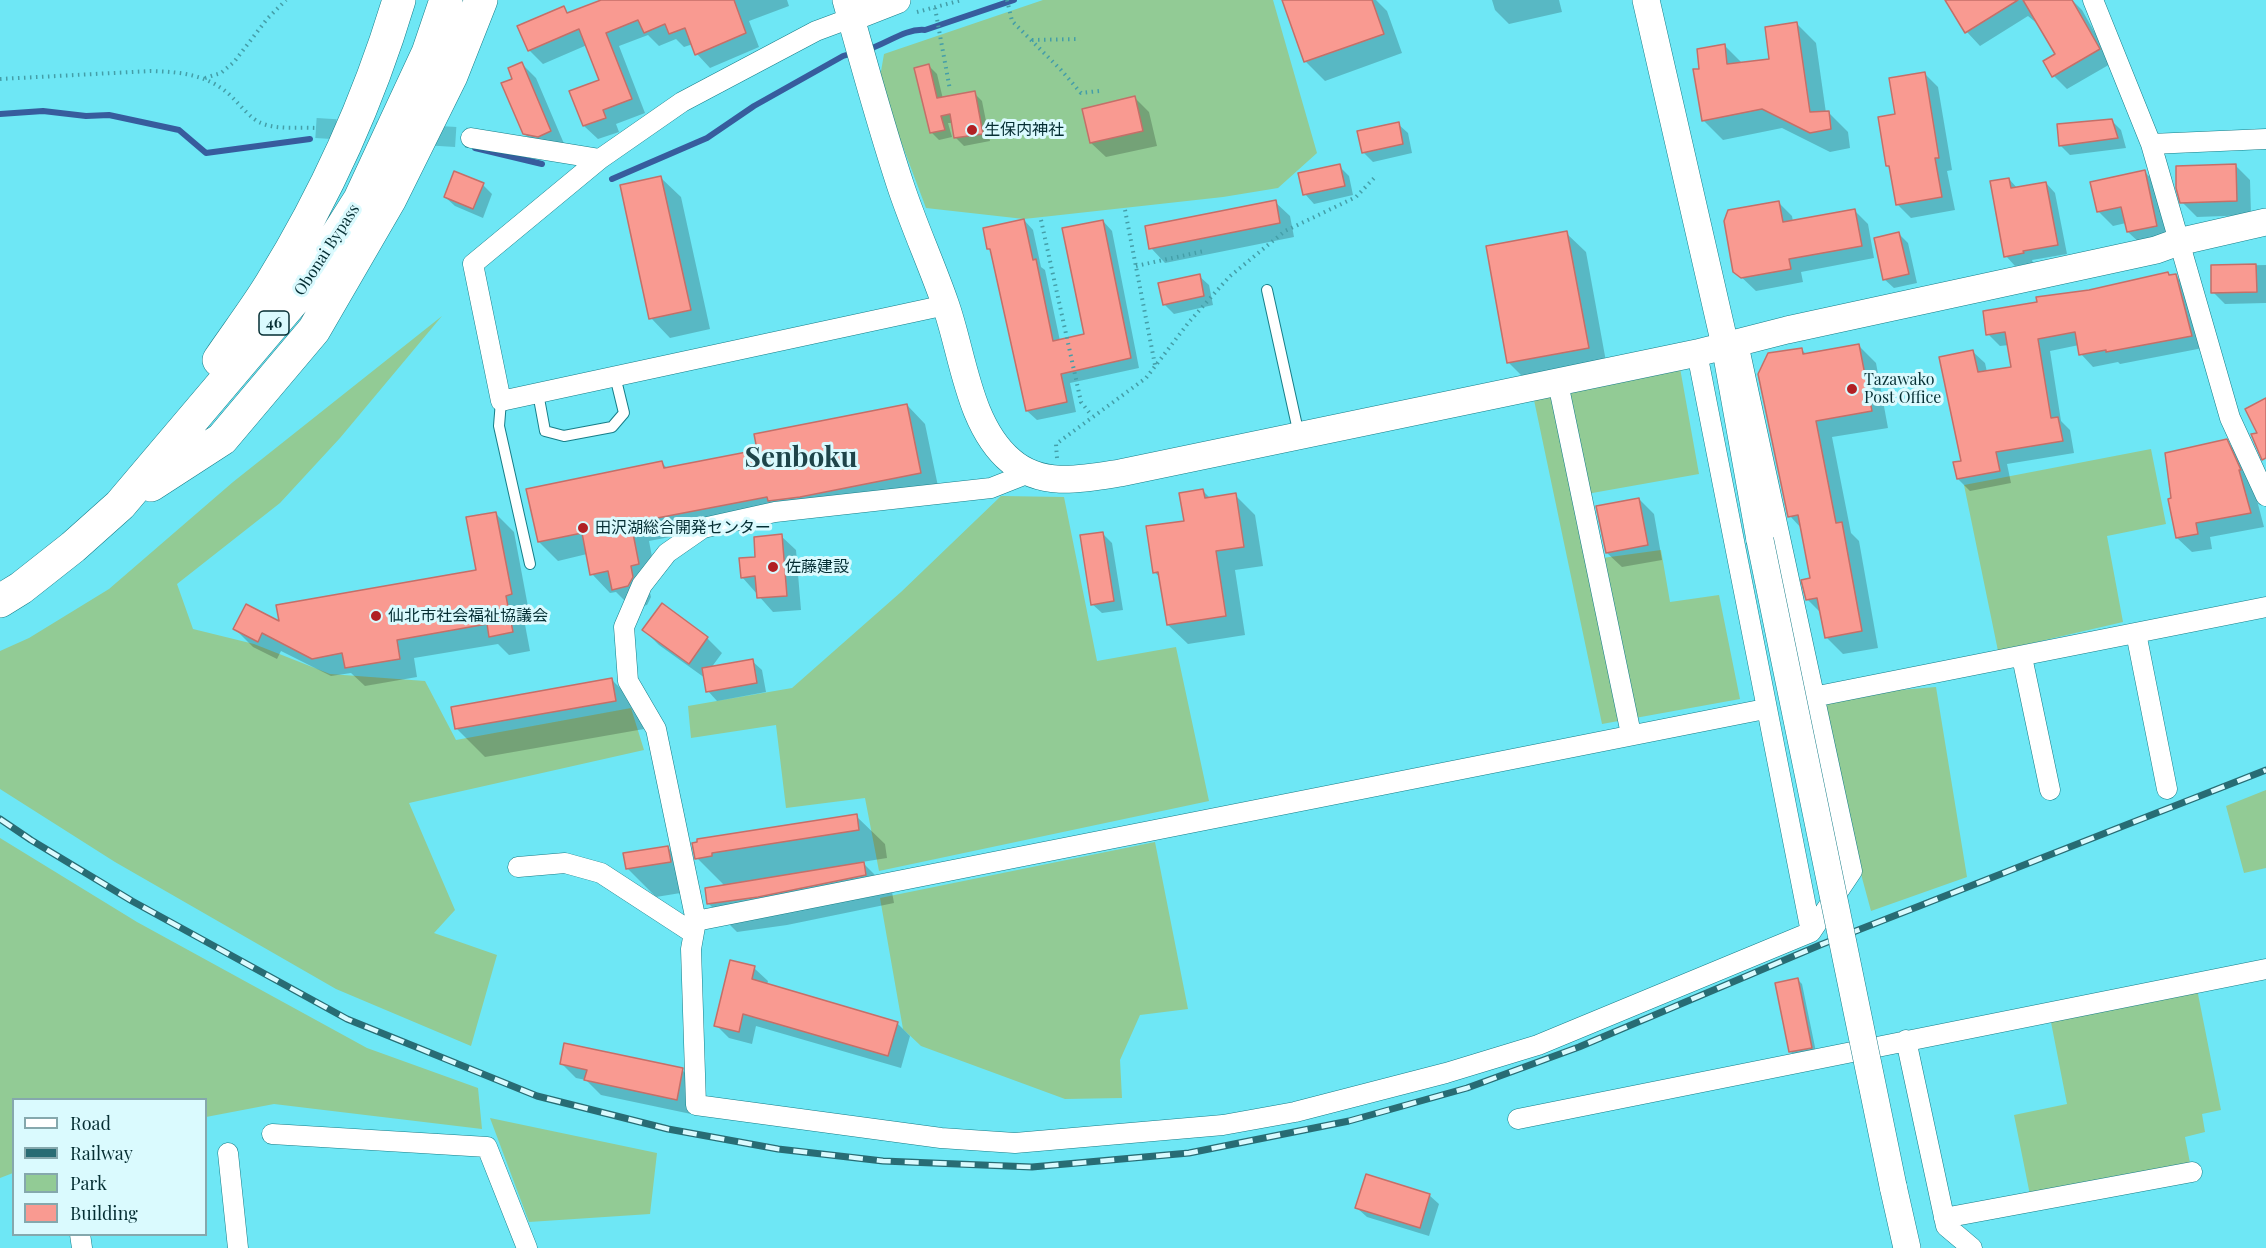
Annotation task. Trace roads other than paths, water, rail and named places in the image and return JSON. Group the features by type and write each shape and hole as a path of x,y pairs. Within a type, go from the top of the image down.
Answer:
{"highway":[{"path":"120,505 271,284 326,185 366,98 399,0"},
{"name":"Obonai Bypass","path":"10,594 73,548 120,505 303,290 360,199 428,53 446,0"},
{"path":"120,505 222,439 314,330 390,199 451,76 481,0"}],"street":[{"path":"897,0 848,9 816,31 682,102 600,159 473,264 501,401 946,305"},
{"path":"1029,473 991,488 775,512 703,528 667,553 642,585 624,627 628,681 656,729 694,927 691,949 696,1105 941,1138 1015,1143 1223,1125 1295,1112 1446,1073 1538,1045 1810,932 1852,871 1732,344 1646,0"},
{"path":"2093,0 2151,144 2230,418 2266,496"},
{"path":"848,9 901,186 946,305 973,400 990,438 1010,461 1029,473 1058,480 1076,480 1120,473 1697,353 1787,330 2156,250 2178,242 2266,222"},
{"path":"471,138 600,159"},
{"path":"2151,144 2266,139"},
{"path":"1732,344 1760,540 1907,1248"},
{"path":"1697,353 1810,932"},
{"path":"1557,382 1631,734"},
{"path":"1813,698 2266,607"},
{"path":"2136,633 2167,789"},
{"path":"2022,657 2050,790"},
{"path":"518,867 565,863 601,873 694,927 1631,734 1765,709"},
{"path":"1518,1119 2266,969"},
{"path":"1906,1040 1946,1226 1972,1248"},
{"path":"272,1134 487,1147 526,1248"},
{"path":"228,1153 238,1248"},
{"path":"1944,1218 2192,1172"}],"lane":[{"path":"1267,290 1299,436"},
{"path":"538,393 545,431 564,436 612,428 624,412 615,376"},
{"path":"501,401 499,426 530,564"}],"waterway":[{"path":"866,50 903,34 925,30 1014,0"},
{"path":"612,179 707,138 754,106 843,56 853,53"},
{"path":"0,114 43,111 86,116 109,115 179,130 206,153 310,139"},
{"path":"475,148 542,164"}],"tunnel":[{"path":"316,128 471,138"}],"railway":[{"path":"0,819 132,901 347,1019 537,1096 668,1129 778,1149 883,1161 1032,1167 1189,1153 1349,1121 1467,1088 1579,1047 1820,945 2266,770"}],"place":[{"name":"生保内神社","path":"972,130"},
{"name":"Tazawako Post Office","path":"1852,389"},
{"name":"田沢湖総合開発センター","path":"583,528"},
{"name":"佐藤建設","path":"773,567"},
{"name":"仙北市社会福祉協議会","path":"376,616"}],"district":[{"name":"Senboku","path":"801,458"}]}
